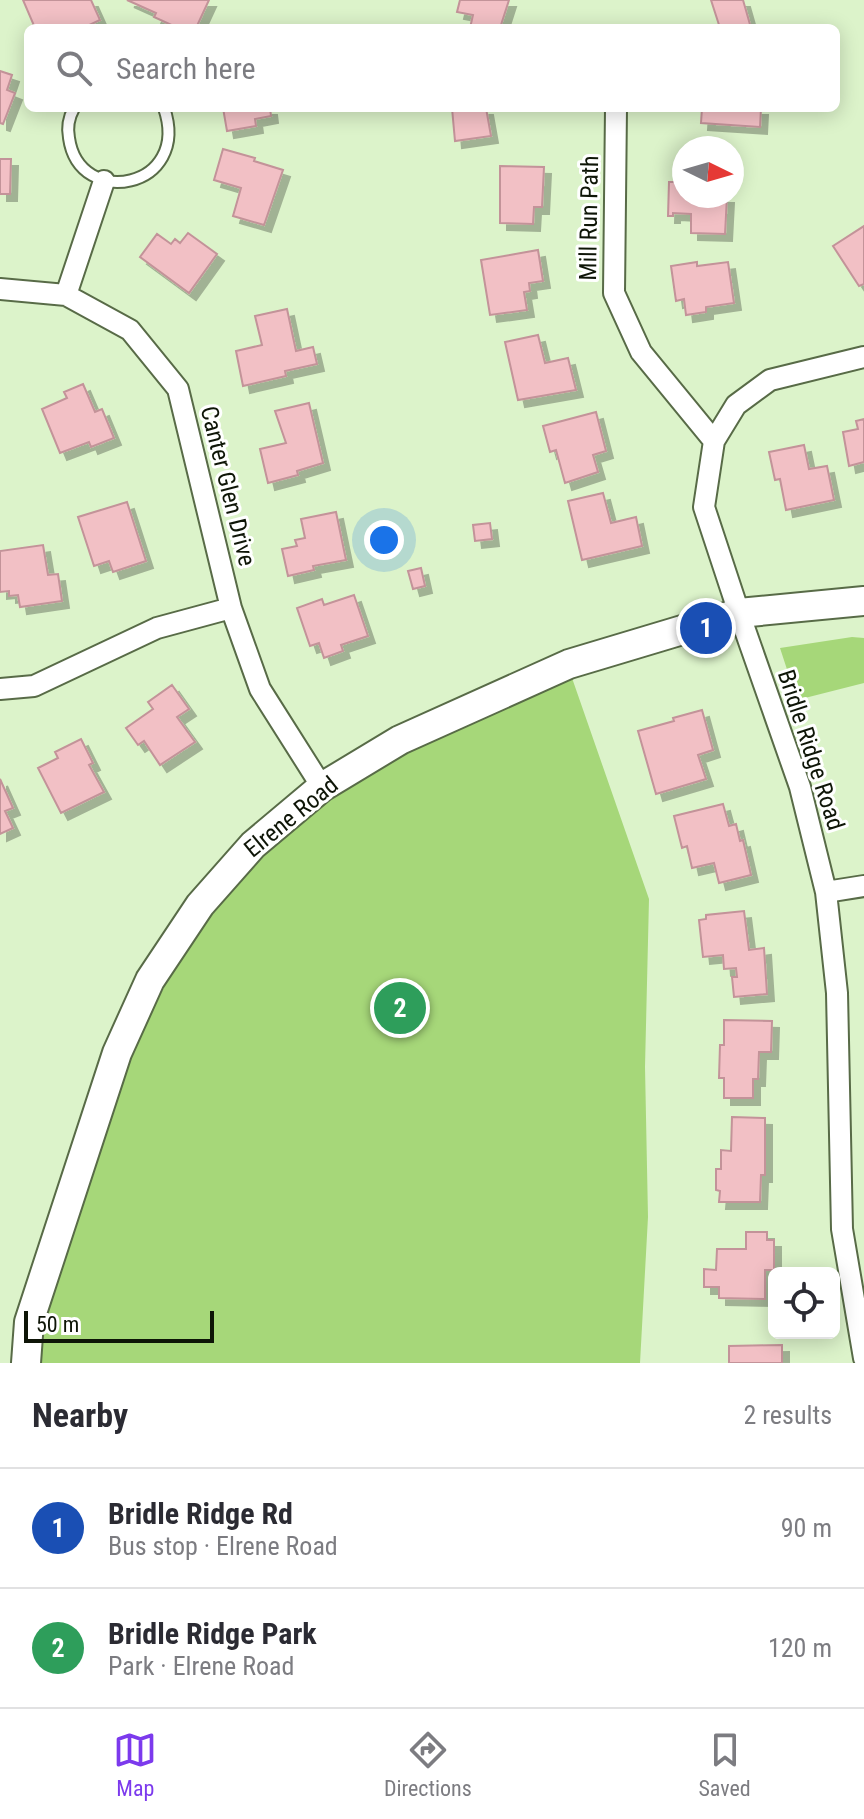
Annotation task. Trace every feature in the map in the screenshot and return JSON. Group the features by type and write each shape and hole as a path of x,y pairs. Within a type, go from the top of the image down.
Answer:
{"street":[{"name":"Mill Run Path","path":"616,112 614,293 641,352 714,441"},
{"path":"66,295 104,181"},
{"name":"Canter Glen Drive","path":"0,289 66,295 130,330 178,389 231,608 260,689 322,787"},
{"name":"Bridle Ridge Road","path":"864,357 770,380 736,405 714,441 704,507 800,787 826,892 837,993 842,1229 864,1358"},
{"name":"Elrene Road","path":"26,1363 29,1322 117,1053 150,980 200,905 253,845 322,787 400,740 569,664 739,613 864,601"},
{"path":"0,689 34,686 157,628 231,608"},
{"path":"826,892 864,886"}],"lane":[{"path":"71,112 68,131 70,147 78,162 104,181 121,183 138,179 152,170 163,157 169,140 165,112"}],"green space":[{"path":"852,637 864,638 864,683 797,700 780,648"},
{"path":"572,678 649,899 645,1067 648,1217 640,1363 41,1363 45,1324 77,1215 132,1052 176,963 214,908 253,866 304,819 364,775 434,739"}],"building":[{"path":"23,0 91,0 100,20 92,24 33,24"},
{"path":"127,0 209,0 198,24 169,24 154,17 156,13"},
{"path":"460,0 509,0 501,24 471,24 473,15 457,12"},
{"path":"711,0 743,0 750,24 719,24"},
{"path":"0,71 12,75 7,90 15,93 3,124 0,123"},
{"path":"224,112 270,112 271,116 255,119 256,126 227,131"},
{"path":"452,112 487,112 491,136 455,141"},
{"path":"702,112 761,112 760,127 701,123"},
{"path":"223,149 283,170 264,225 233,216 241,188 214,180"},
{"path":"0,159 11,159 10,194 0,194"},
{"path":"500,166 544,167 542,207 534,207 533,224 500,223"},
{"path":"669,182 672,182 672,208 726,208 725,234 691,233 691,214 673,213 673,216 668,216"},
{"path":"864,226 864,284 859,286 833,246"},
{"path":"188,233 217,254 189,293 140,257 157,234 171,244 175,239 180,243"},
{"path":"538,250 543,281 529,283 530,291 524,292 527,310 490,315 481,260"},
{"path":"697,262 697,266 728,262 734,303 706,307 706,312 686,315 684,299 676,301 671,266"},
{"path":"287,309 296,351 313,347 317,364 285,371 286,376 243,386 236,351 262,345 255,316"},
{"path":"538,335 545,363 568,358 576,390 518,400 505,342"},
{"path":"83,384 95,412 102,409 114,438 91,447 89,442 60,453 42,409 67,398 64,392"},
{"path":"309,403 323,463 297,471 298,475 268,483 260,449 286,443 275,411"},
{"path":"596,412 606,451 593,455 598,472 565,483 556,450 550,452 543,426"},
{"path":"864,419 864,462 849,466 843,432 858,429 856,421"},
{"path":"804,445 809,469 827,466 834,500 786,510 780,479 775,480 769,452"},
{"path":"603,493 611,523 636,517 642,546 582,560 568,501"},
{"path":"127,502 146,561 113,572 109,561 94,566 78,517"},
{"path":"336,512 346,560 313,566 314,570 288,576 282,549 297,546 295,540 305,538 301,519"},
{"path":"490,523 492,539 475,541 473,525"},
{"path":"43,545 48,575 58,574 62,601 20,607 18,595 9,596 9,591 0,592 0,551"},
{"path":"421,568 425,586 413,589 408,571"},
{"path":"354,595 368,636 341,645 343,651 324,658 319,643 310,646 297,608 322,599 324,605"},
{"path":"172,685 189,709 177,717 195,742 160,765 144,741 138,745 126,728 153,709 148,702"},
{"path":"702,710 713,750 698,755 706,779 656,794 638,731"},
{"path":"81,739 93,763 89,765 104,792 61,813 38,768 58,758 55,752"},
{"path":"0,779 13,808 5,811 13,828 0,834"},
{"path":"723,804 729,826 736,824 740,841 743,840 751,875 719,883 714,863 692,868 687,846 682,848 674,816"},
{"path":"744,911 749,950 764,948 767,994 734,997 732,977 737,977 736,968 724,969 723,955 703,957 699,920 706,919 706,915"},
{"path":"724,1020 772,1021 771,1052 759,1052 758,1079 753,1079 753,1098 724,1098 724,1078 719,1078"},
{"path":"732,1117 765,1118 765,1175 761,1175 760,1202 719,1202 716,1169 721,1169 721,1150 731,1151"},
{"path":"746,1232 767,1232 767,1240 774,1240 774,1267 765,1270 765,1299 719,1298 719,1287 704,1287 704,1269 716,1270 717,1249 746,1249"},
{"path":"782,1345 782,1363 729,1363 729,1346"}],"place":[{"name":"Bridle Ridge Rd","path":"706,628"},
{"name":"Bridle Ridge Park","path":"400,1008"}]}
